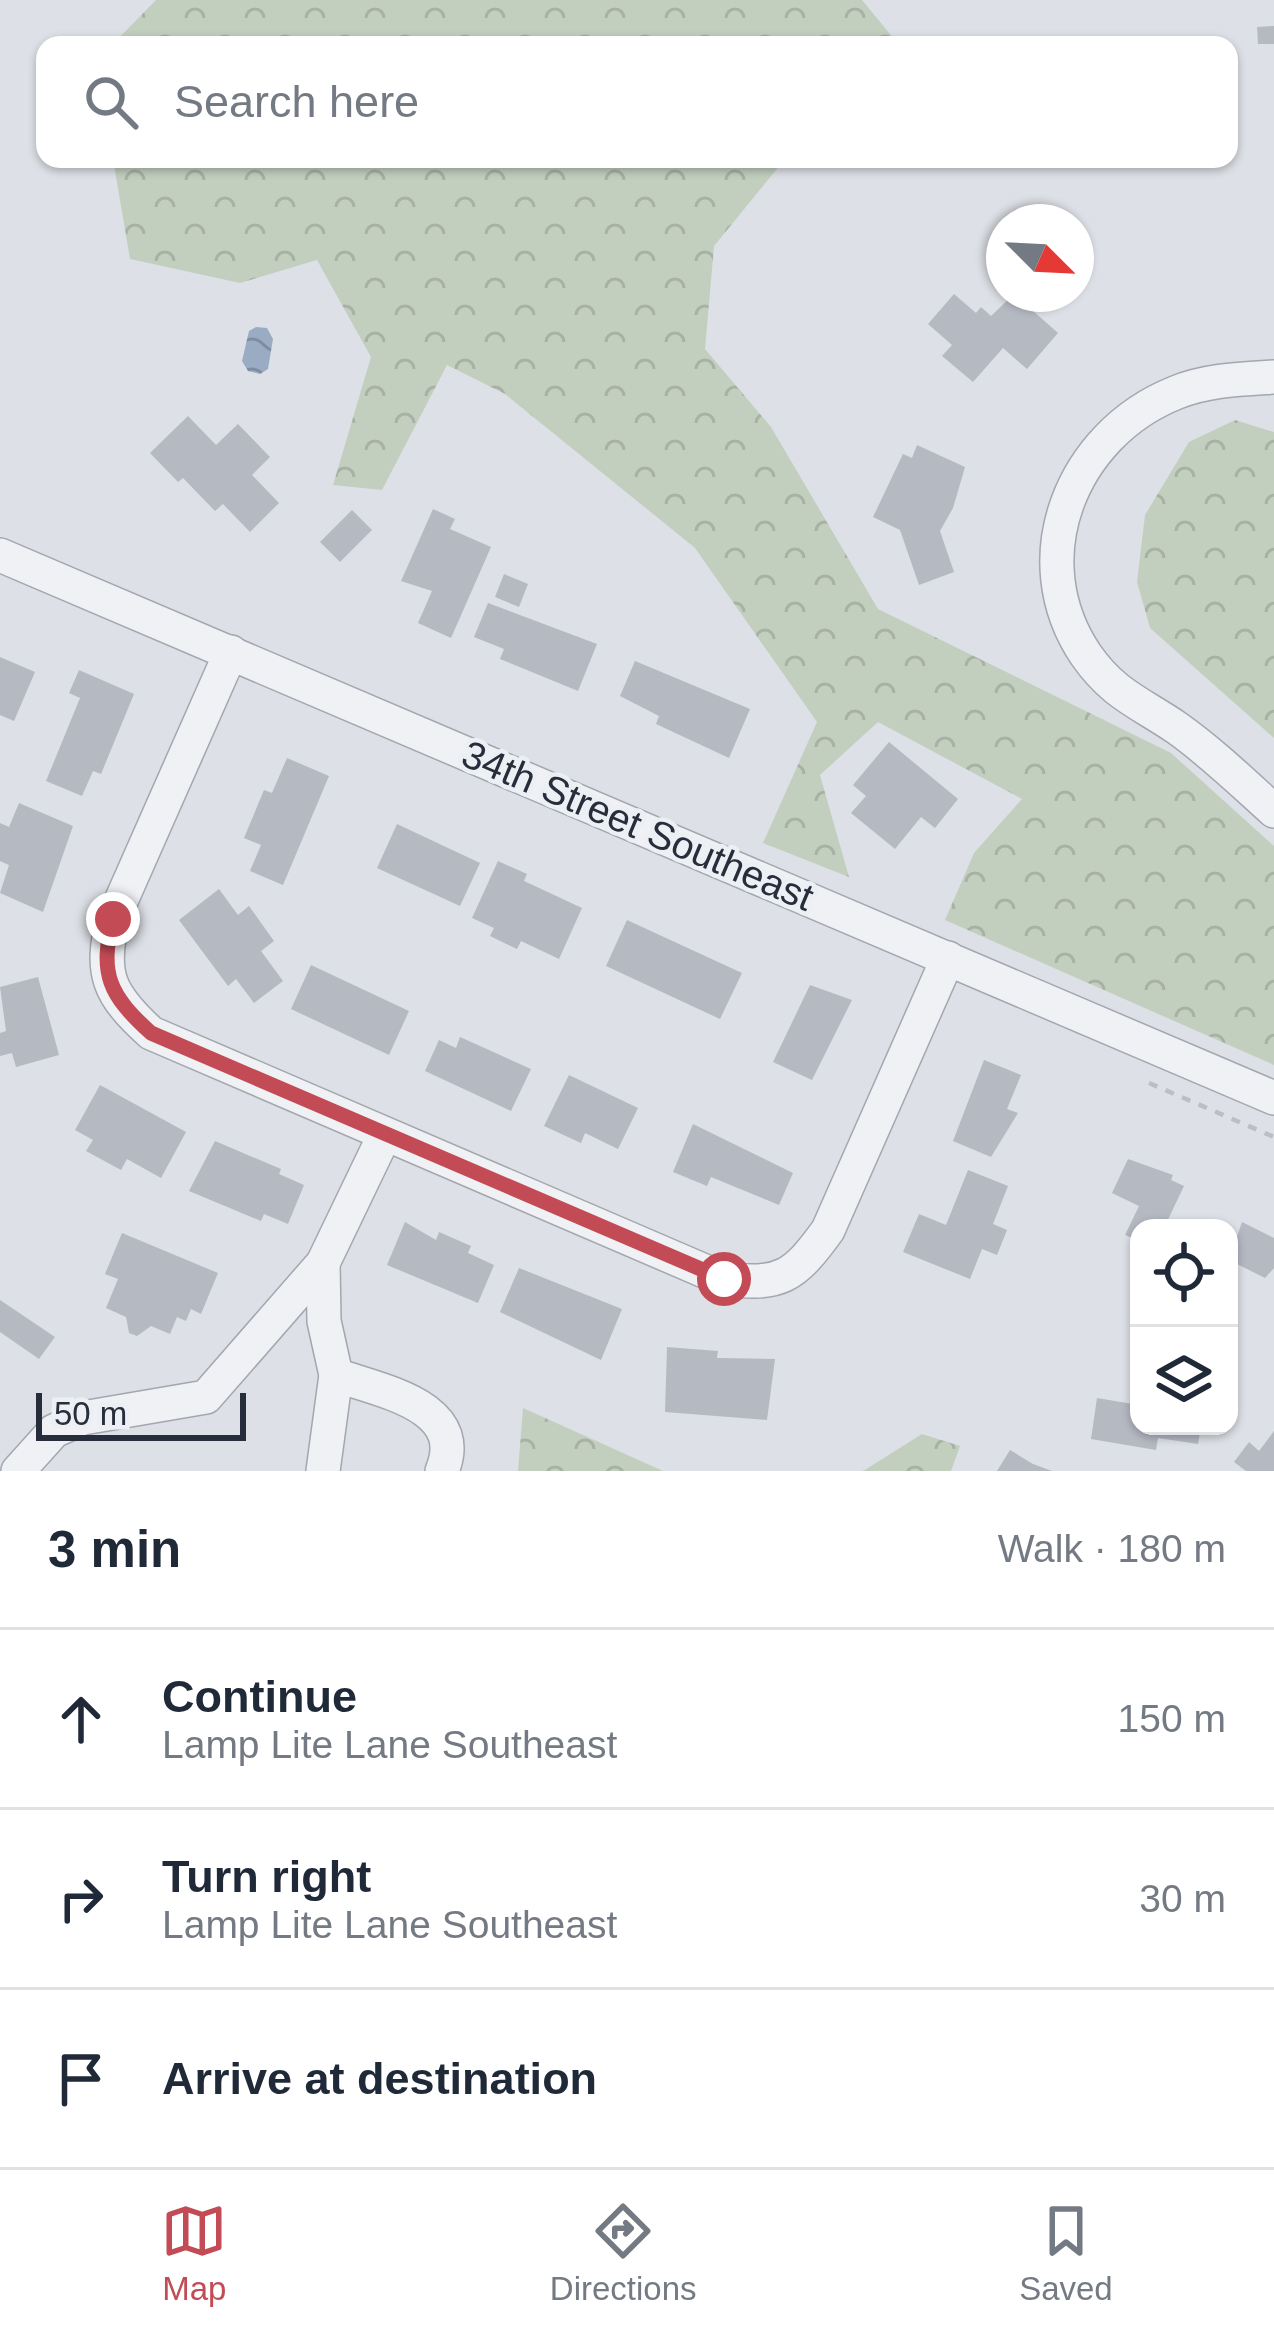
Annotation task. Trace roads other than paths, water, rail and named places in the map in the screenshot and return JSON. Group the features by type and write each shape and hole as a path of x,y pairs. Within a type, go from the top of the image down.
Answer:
{"street":[{"path":"1274,377 1217,381 1174,393 1124,424 1090,454 1064,503 1056,556 1060,604 1085,653 1122,698 1176,728 1274,811"},
{"name":"34th Street Southeast","path":"0,555 1274,1098"},
{"path":"231,652 113,919 103,958 119,1004 151,1033 724,1279 768,1284 804,1264 828,1230 948,958"},
{"path":"18,1471 53,1431 83,1418 206,1397 323,1263 385,1134"},
{"path":"323,1263 324,1322 336,1375 323,1471"},
{"path":"336,1375 425,1407 441,1422 448,1442 442,1471"}],"water":[{"path":"267,328 273,339 268,369 260,374 248,371 242,361 249,331"}]}
